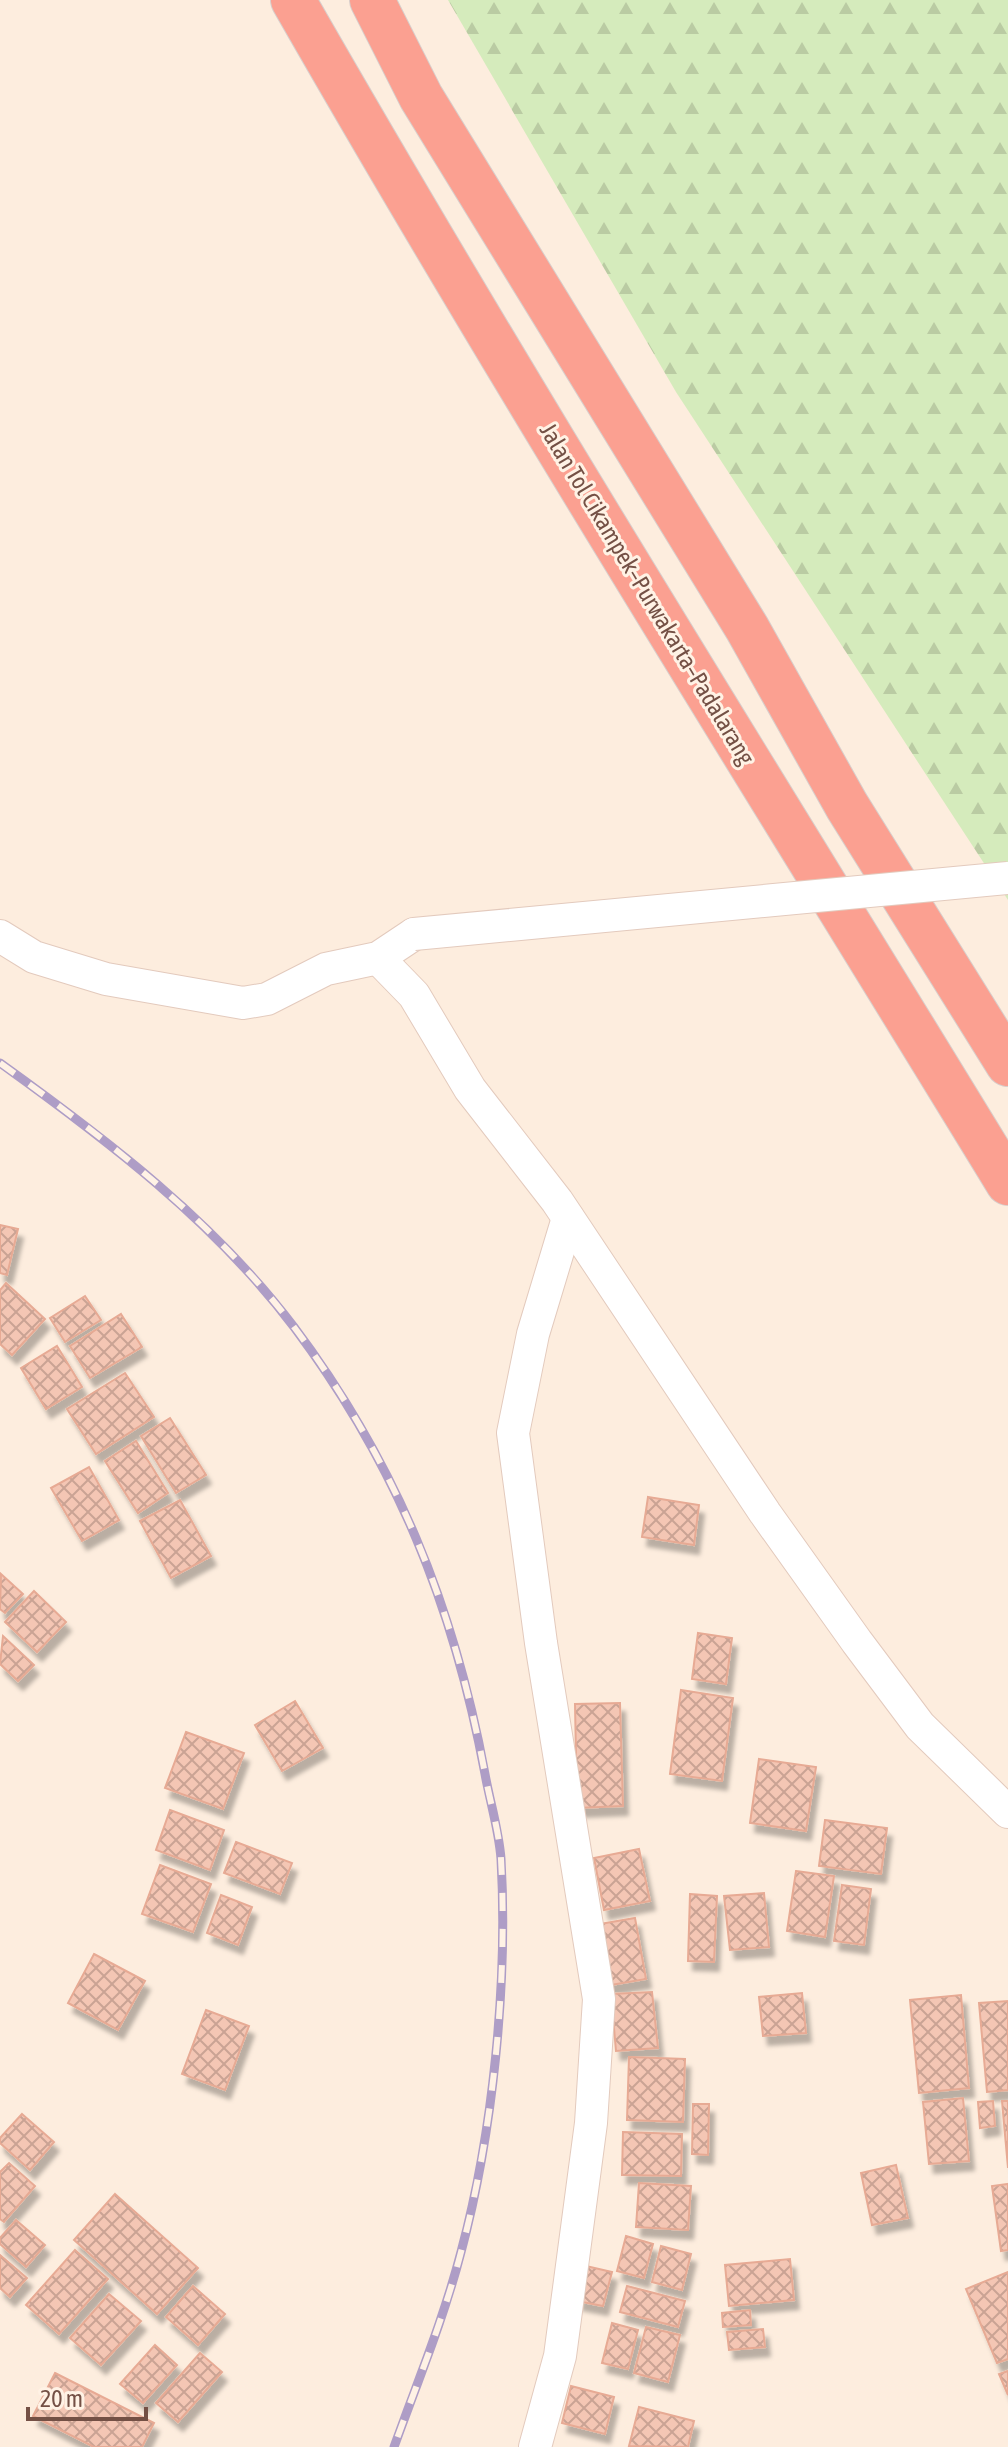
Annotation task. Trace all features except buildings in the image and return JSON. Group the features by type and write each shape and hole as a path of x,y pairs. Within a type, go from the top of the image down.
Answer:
{"highway":[{"name":"Jalan Tol Cikampek–Purwakarta–Padalarang","path":"293,0 544,426 1008,1183"},
{"path":"372,0 421,97 747,628 847,806 1008,1064"}],"street":[{"path":"0,936 34,957 106,979 231,1003 267,999 326,969 378,958 414,934 1008,878"},
{"path":"378,958 414,995 470,1089 568,1218 765,1513 857,1642 920,1726 1008,1812"},
{"path":"535,2447 560,2356 591,2123 599,1999 541,1643 513,1433 533,1334 568,1218"}],"green space":[{"path":"448,0 1008,0 1008,900 676,392"}],"railway":[{"path":"0,1063 119,1152 194,1217 263,1288 294,1327 363,1431 391,1484 416,1538 456,1652 472,1712 500,1848 503,1906 500,2006 490,2108 461,2252 447,2301 394,2447"}]}
